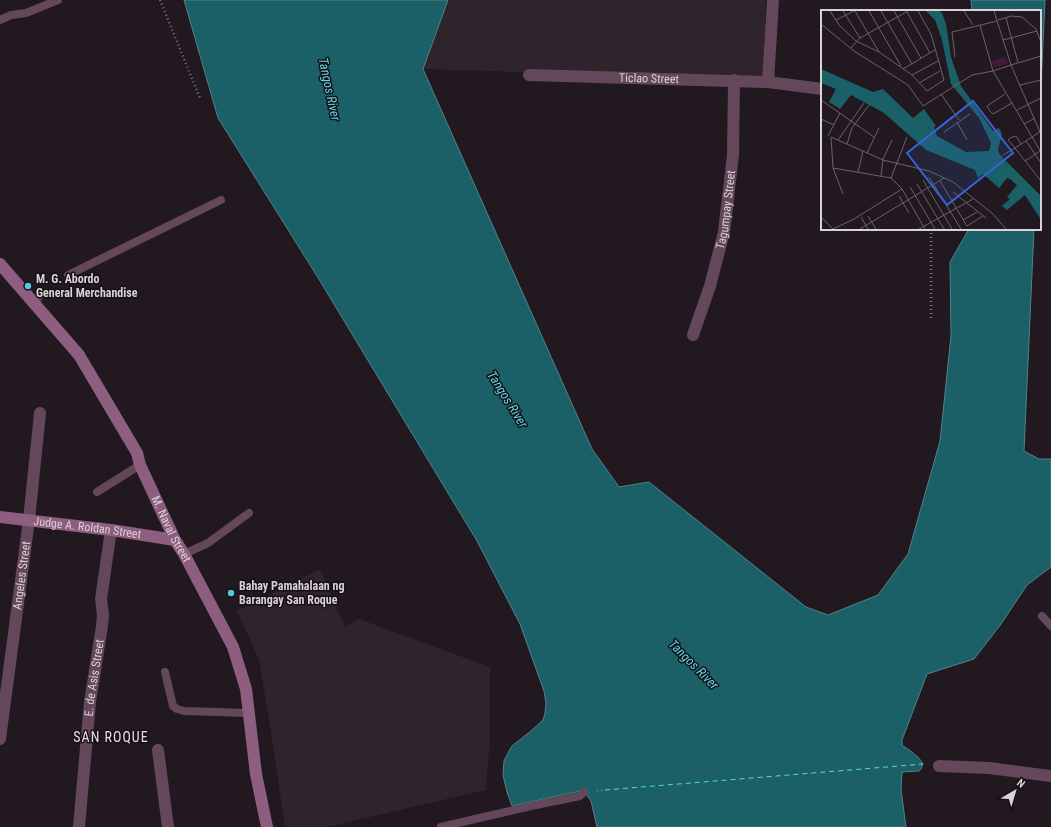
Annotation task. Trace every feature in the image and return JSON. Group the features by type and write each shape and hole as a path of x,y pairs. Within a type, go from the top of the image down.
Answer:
{"main road":[{"name":"M. Naval Street","path":"0,264 38,299 79,355 137,453 140,465 175,540 184,554 233,647 246,689 256,774 267,827"},
{"name":"Judge A. Roldan Street","path":"0,517 111,530 175,540"}],"street":[{"path":"768,82 773,0"},
{"name":"Ticlao Street","path":"529,75 734,80 768,82 821,89"},
{"name":"Tagumpay Street","path":"693,334 710,286 724,232 733,155 734,80"},
{"name":"Angeles Street","path":"0,739 29,520 40,413"},
{"name":"E. de Asis Street","path":"79,827 90,702 103,614 101,599 111,530"},
{"path":"158,750 168,827"},
{"path":"939,766 989,768 1051,776"}],"lane":[{"path":"0,20 10,15 26,13 58,0"},
{"path":"68,275 221,200"},
{"path":"97,492 140,465"},
{"path":"184,554 208,543 249,513"},
{"path":"1042,616 1051,626"},
{"path":"165,672 173,706 177,709 184,711 249,713"},
{"path":"441,827 580,796 584,792"}],"path":[{"path":"160,0 200,98"},
{"path":"931,230 931,318"}],"shaded area":[{"path":"448,0 766,0 763,80 423,69"},
{"path":"320,569 345,627 359,619 490,667 490,739 486,790 327,827 285,827 259,660 237,611"}],"water":[{"name":"Tangos River","path":"184,0 448,0 423,69 592,449 619,487 649,482 806,607 828,615 878,595 908,554 940,441 951,336 950,262 968,230 1034,230 1024,451 1039,459 1051,459 1051,567 1027,585 1001,624 974,659 927,674 902,740 902,745 916,756 923,764 919,771 902,772 901,790 906,827 597,827 591,801 586,794 581,791 512,806 503,775 504,761 512,746 543,720 546,703 544,691 520,624 477,541 317,276 218,118"},
{"path":"971,0 1045,0 1041,87 1041,10 972,10"}],"ferry route":[{"path":"605,790 923,764"}],"place":[{"name":"M. G. Abordo General Merchandise","path":"28,286"},
{"name":"Bahay Pamahalaan ng Barangay San Roque","path":"231,593"}],"district":[{"name":"SAN ROQUE","path":"111,737"}]}
